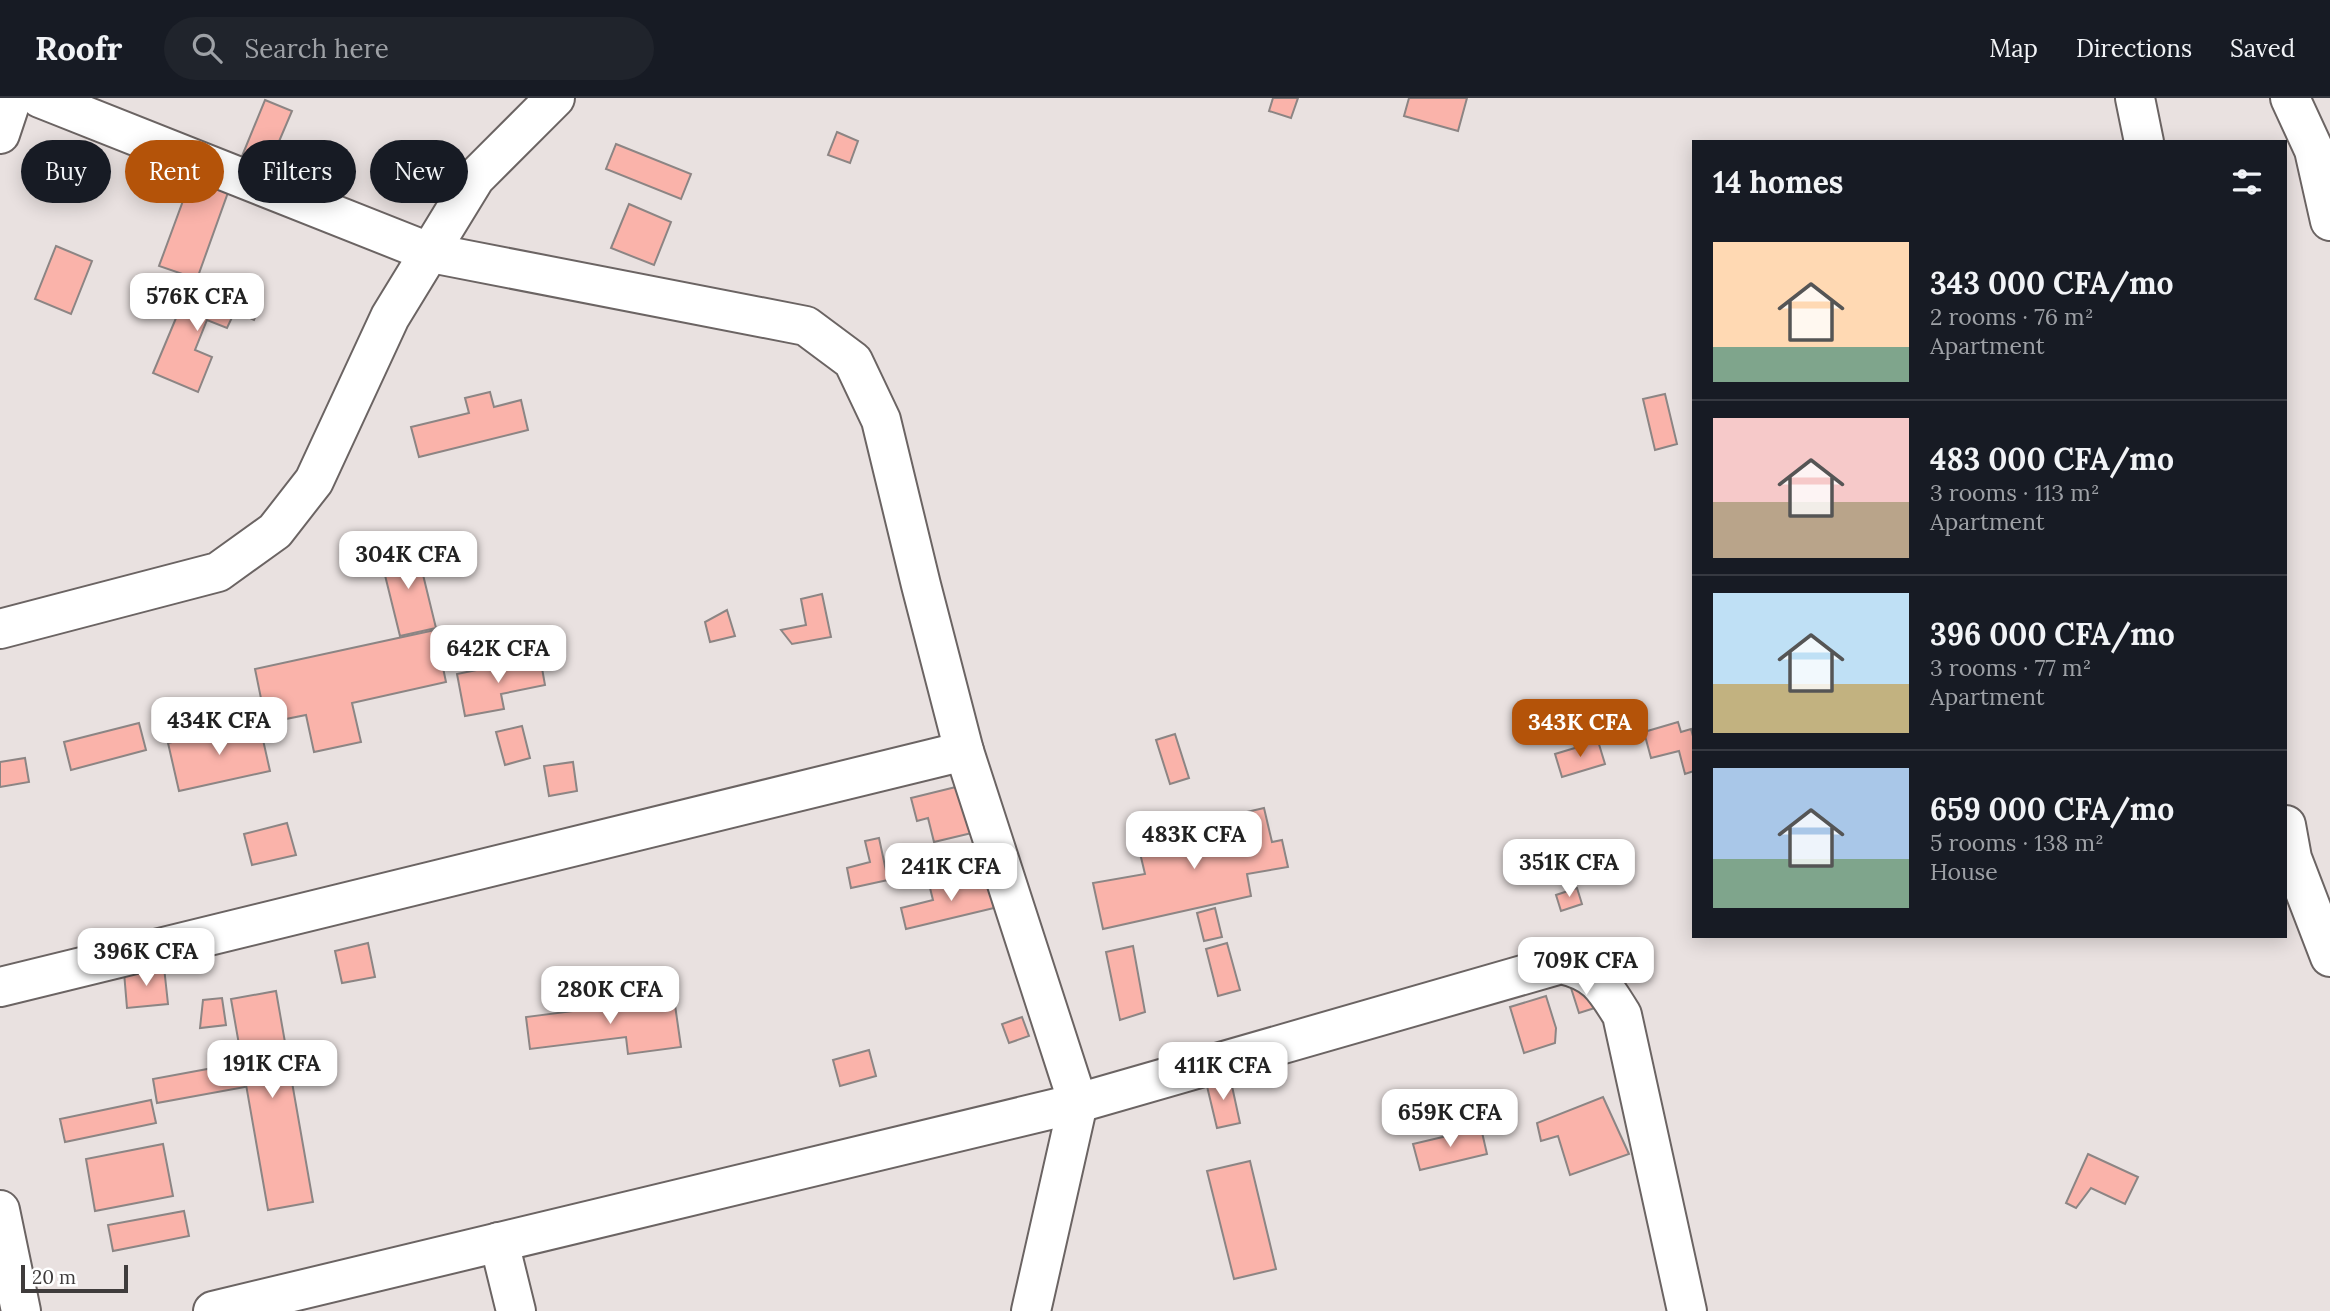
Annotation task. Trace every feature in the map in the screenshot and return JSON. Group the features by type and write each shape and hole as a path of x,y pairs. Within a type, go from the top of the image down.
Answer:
{"street":[{"path":"0,134 12,98"},
{"path":"40,98 430,253 806,326 853,362 881,420 964,751 1078,1103 1031,1311"},
{"path":"0,629 218,572 275,531 314,481 390,317 475,178 555,98"},
{"path":"2135,98 2144,140"},
{"path":"2290,98 2314,150 2330,222"},
{"path":"0,987 964,751"},
{"path":"2287,830 2292,858 2330,957"},
{"path":"213,1311 1078,1103 1561,964 1580,968 1601,982 1622,1015 1687,1311"},
{"path":"0,1209 21,1311"},
{"path":"499,1242 516,1311"}],"building":[{"path":"1273,98 1298,98 1291,118 1269,111"},
{"path":"1409,98 1467,98 1458,131 1404,116"},
{"path":"265,100 292,111 280,140 249,140"},
{"path":"837,132 858,141 850,163 828,155"},
{"path":"616,144 691,174 681,199 606,169"},
{"path":"224,182 231,184 197,279 159,266 182,203 224,203"},
{"path":"629,204 671,222 654,265 611,248"},
{"path":"56,246 92,261 71,314 35,299"},
{"path":"206,284 259,307 254,320 235,311 227,328 207,320 195,350 212,357 198,392 153,373 189,287"},
{"path":"490,392 494,407 521,400 528,430 419,457 411,427 469,413 465,398"},
{"path":"1665,394 1677,444 1655,450 1643,399"},
{"path":"416,546 436,628 400,636 380,555"},
{"path":"822,594 831,637 792,644 781,630 806,625 801,599"},
{"path":"727,610 735,636 710,642 705,622"},
{"path":"435,630 446,682 352,703 361,742 314,752 306,715 266,723 255,669"},
{"path":"540,657 545,685 501,694 504,709 465,716 457,674"},
{"path":"259,722 270,771 179,791 168,743"},
{"path":"1678,722 1681,732 1691,729 1692,772 1685,774 1679,751 1651,758 1644,732"},
{"path":"139,723 146,750 71,770 64,742"},
{"path":"522,726 530,758 505,765 496,732"},
{"path":"1175,734 1189,778 1170,784 1156,740"},
{"path":"1598,741 1605,764 1562,777 1555,754"},
{"path":"25,758 29,782 0,787 0,762"},
{"path":"573,762 577,791 549,796 544,766"},
{"path":"964,785 976,832 934,842 928,818 917,821 911,798"},
{"path":"1264,808 1272,842 1282,840 1288,867 1247,874 1251,896 1103,929 1093,883 1145,874 1140,853 1183,844 1182,827"},
{"path":"287,823 296,855 252,865 244,834"},
{"path":"879,838 888,880 851,888 847,868 870,862 865,841"},
{"path":"986,875 994,908 906,929 901,908 933,900 930,888"},
{"path":"1577,888 1582,904 1561,911 1556,895"},
{"path":"1215,908 1222,937 1204,941 1197,913"},
{"path":"368,943 375,977 342,983 335,951"},
{"path":"1227,943 1240,990 1218,996 1206,949"},
{"path":"1133,946 1145,1012 1120,1020 1106,952"},
{"path":"164,967 168,1004 127,1008 124,972"},
{"path":"1594,982 1601,1006 1579,1013 1571,988"},
{"path":"276,991 313,1202 268,1210 231,999"},
{"path":"1546,996 1556,1028 1555,1043 1524,1053 1510,1007"},
{"path":"222,998 226,1025 200,1028 203,1000"},
{"path":"674,998 681,1047 628,1054 626,1037 530,1049 526,1017"},
{"path":"1022,1017 1029,1036 1009,1043 1002,1024"},
{"path":"869,1050 876,1076 840,1086 833,1060"},
{"path":"240,1063 245,1087 157,1103 153,1079"},
{"path":"1230,1077 1240,1123 1217,1128 1206,1082"},
{"path":"1603,1097 1629,1154 1570,1175 1558,1136 1541,1141 1537,1123"},
{"path":"151,1100 156,1123 65,1142 60,1119"},
{"path":"1481,1128 1487,1154 1420,1170 1413,1144"},
{"path":"163,1144 173,1196 95,1211 86,1159"},
{"path":"2088,1154 2138,1177 2125,1204 2091,1188 2076,1208 2066,1203"},
{"path":"1250,1161 1276,1269 1234,1279 1207,1171"},
{"path":"184,1211 189,1236 113,1251 108,1225"}]}
